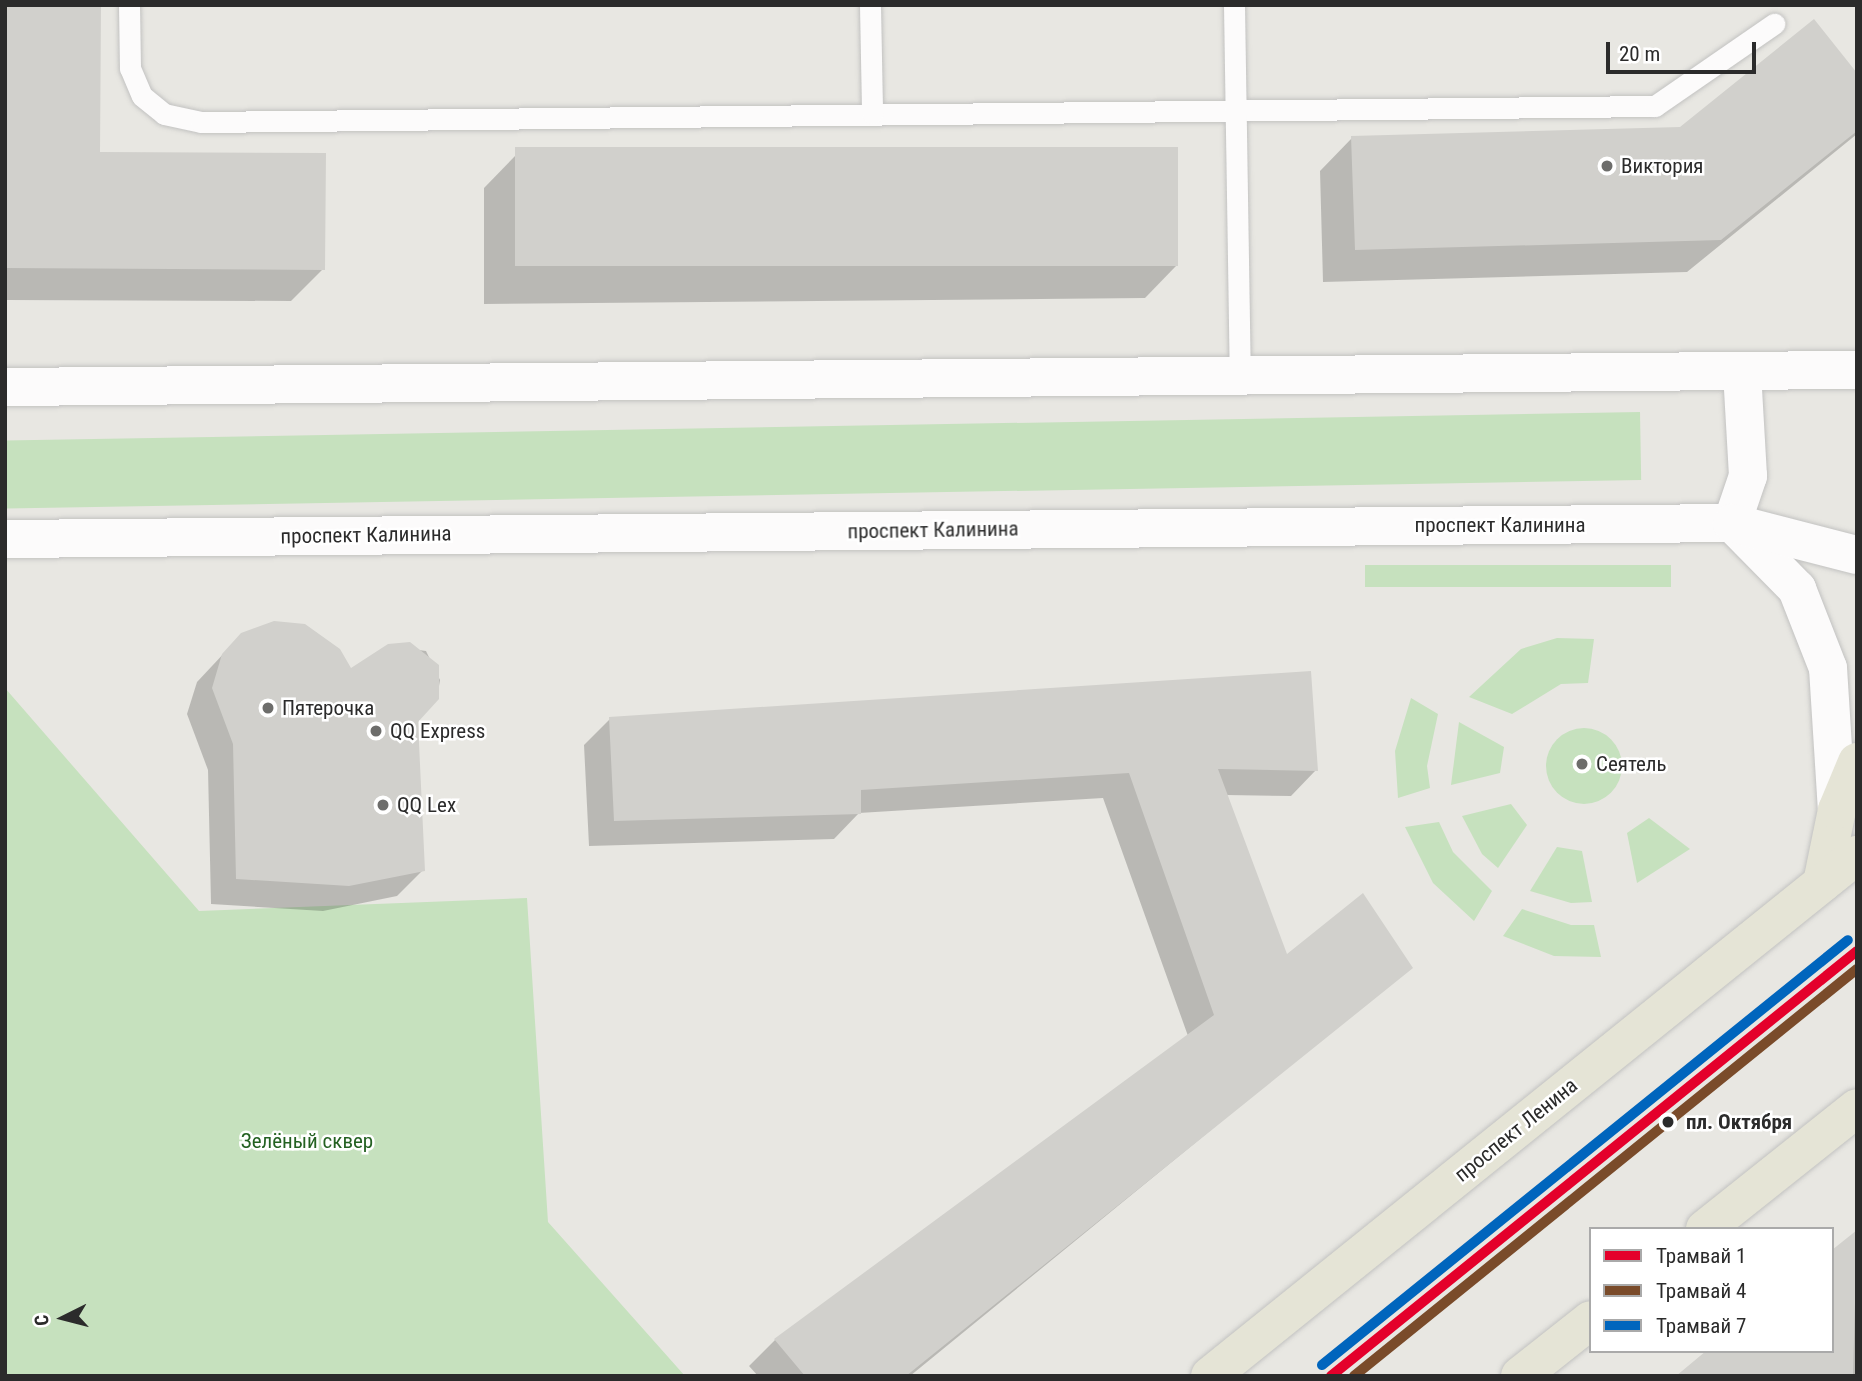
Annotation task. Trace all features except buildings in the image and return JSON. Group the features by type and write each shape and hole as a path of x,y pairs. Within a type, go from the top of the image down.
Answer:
{"main road":[{"path":"5,387 1857,370"},
{"path":"1742,373 1748,475 1732,523 1797,589 1828,668 1837,810"},
{"name":"проспект Калинина","path":"5,539 1732,523 1857,555"},
{"path":"1822,883 1837,810 1857,762"},
{"name":"проспект Ленина","path":"1210,1376 1857,855"},
{"path":"1708,1227 1857,1108"},
{"path":"1520,1376 1589,1322"}],"lane":[{"path":"129,5 130,68 142,96 164,114 201,122 1236,107 1655,106 1774,24"},
{"path":"870,5 872,113"},
{"path":"1234,5 1240,376"}],"green space":[{"path":"1640,412 1641,480 6,509 5,441"},
{"path":"1365,565 1671,565 1671,587 1365,587"},
{"path":"1557,638 1594,639 1588,683 1561,684 1512,714 1469,697 1521,649"},
{"name":"Зелёный сквер","path":"5,688 199,911 527,898 548,1222 685,1376 5,1376"},
{"path":"1411,698 1438,714 1427,766 1430,788 1398,798 1395,751"},
{"path":"1459,722 1504,747 1500,773 1451,785"},
{"path":"1584,728 1598,731 1611,739 1619,752 1622,766 1619,780 1611,793 1598,801 1584,804 1570,801 1557,793 1549,780 1546,766 1549,752 1557,739 1570,731"},
{"path":"1511,804 1527,825 1498,868 1482,854 1462,816"},
{"path":"1649,818 1690,849 1637,883 1627,833"},
{"path":"1439,822 1453,852 1492,891 1474,921 1433,883 1405,827"},
{"path":"1557,847 1582,851 1592,902 1571,903 1530,891"},
{"path":"1522,909 1571,925 1594,925 1601,957 1554,956 1503,936"}],"tram line":[{"name":"7","path":"1322,1365 1848,940"},
{"name":"1","path":"1331,1376 1857,951"},
{"name":"4","path":"1354,1376 1857,969"}],"place":[{"name":"Виктория","path":"1607,166"},
{"name":"Пятерочка","path":"268,708"},
{"name":"QQ Express","path":"376,731"},
{"name":"Сеятель","path":"1582,764"},
{"name":"QQ Lex","path":"383,805"},
{"name":"пл. Октября","path":"1668,1122"}]}
